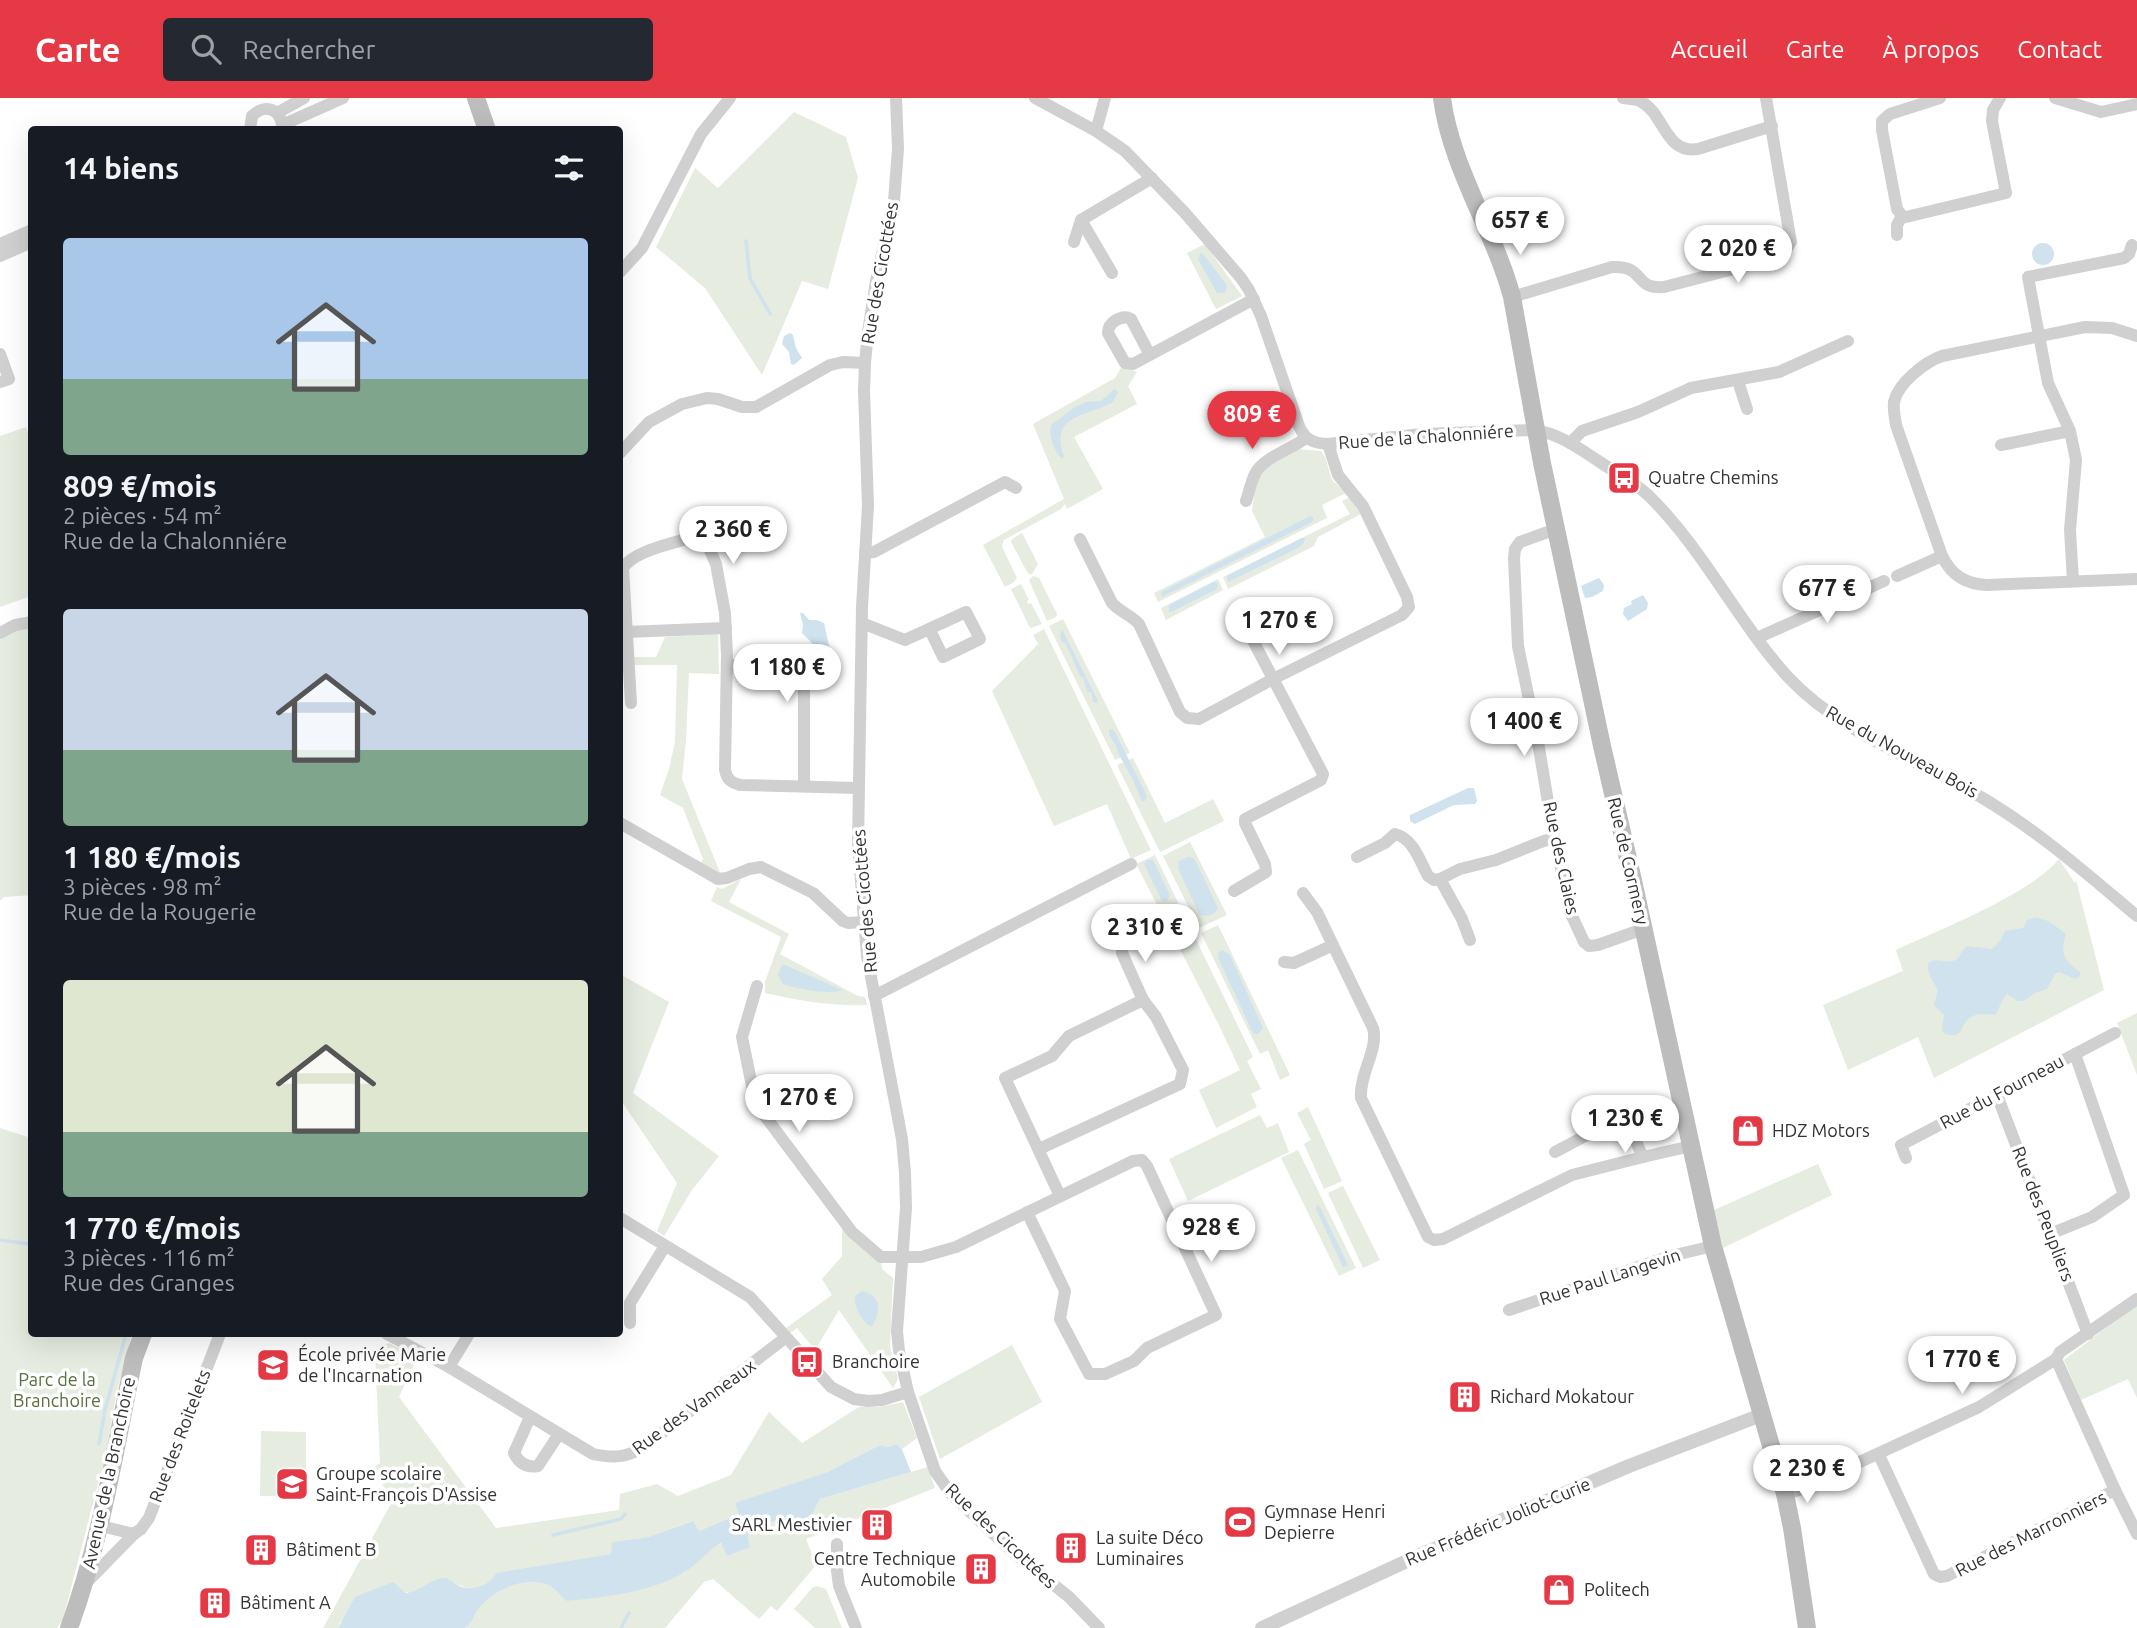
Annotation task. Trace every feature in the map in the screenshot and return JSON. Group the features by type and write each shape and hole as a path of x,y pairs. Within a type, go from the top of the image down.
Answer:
{"main road":[{"path":"476,98 486,126"},
{"name":"Rue de Cormery","path":"1442,98 1446,120 1465,177 1492,237 1512,297 1535,430 1601,746 1713,1246 1785,1494 1807,1628"},
{"name":"Avenue de la Branchoire","path":"72,1620 85,1583 100,1524 134,1358 142,1337"}],"street":[{"path":"277,113 304,98"},
{"path":"284,126 343,98"},
{"path":"623,269 642,248 701,134 730,98"},
{"name":"Rue des Cicottées","path":"896,98 896,180 874,293 865,363 868,477 858,844 863,922 874,996 902,1139 905,1208 897,1331 899,1351 908,1392 935,1471 951,1494 1014,1553 1069,1597 1099,1628"},
{"path":"1035,98 1096,131 1125,151 1241,278 1254,299 1299,426 1306,438 1258,468 1246,501"},
{"path":"1096,131 1105,98"},
{"path":"1623,98 1644,104 1670,139 1685,149 1698,149 1772,126"},
{"path":"1512,297 1612,267 1625,266 1632,269 1645,285 1653,288 1664,287 1772,259 1786,251 1791,243 1766,98"},
{"path":"1940,98 1890,114 1882,121 1897,209 1902,216 1911,217 2006,193 1992,126 1993,110 2000,98"},
{"path":"1985,98 1993,110"},
{"path":"2054,98 2101,112 2137,104"},
{"path":"248,126 257,104 277,113 282,126"},
{"path":"1074,242 1081,220 1152,178"},
{"path":"1896,235 1902,216"},
{"path":"1081,220 1112,273"},
{"path":"0,244 28,232"},
{"path":"0,256 28,244"},
{"path":"2073,581 2070,530 2076,460 2070,431 2050,390 2028,277 2124,258 2129,254 2132,245"},
{"path":"1150,355 1254,299"},
{"path":"2137,336 2118,329 2094,326 1932,359 1912,375 1896,396 1894,409 1896,425 1942,556 1959,578 1978,585 2137,579"},
{"path":"1570,443 1582,432 1638,412 1692,388 1779,372 1849,341"},
{"path":"0,354 9,379 0,382"},
{"path":"623,450 649,422 682,404 707,398 742,407 756,407 830,365 843,362 865,363"},
{"path":"1738,381 1747,409"},
{"name":"Rue du Nouveau Bois","path":"1535,430 1556,435 1570,443 1647,495 1673,523 1788,677 1816,704 1854,729 1955,781 2023,823 2045,838 2137,916"},
{"name":"Rue de la Chalonniére","path":"1306,438 1313,443 1328,444 1422,434 1535,430"},
{"path":"2001,446 2070,431"},
{"path":"1080,538 1112,603 1139,624 1180,712 1191,719 1199,719 1402,615 1409,607 1407,597 1363,506 1338,475 1328,444"},
{"path":"865,553 874,552 1005,482 1016,488"},
{"name":"Rue des Claies","path":"1556,529 1520,542 1515,549 1514,558 1518,646 1570,910 1584,942 1589,946 1643,929"},
{"path":"623,568 626,562 645,552 696,536 709,548 716,564 726,628 725,770 726,777 732,783 858,788"},
{"path":"1897,576 1942,556"},
{"path":"1757,638 1884,581"},
{"path":"623,593 631,703"},
{"path":"0,633 28,622"},
{"path":"862,623 905,640 930,630"},
{"path":"626,632 726,628"},
{"path":"1234,891 1266,872 1245,819 1321,780 1324,774 1248,631"},
{"path":"727,665 801,670 804,676 804,786"},
{"path":"623,825 718,879 761,867 813,893 843,921 863,922"},
{"path":"1357,857 1385,843 1395,834 1399,835 1410,843 1427,876 1434,880 1555,838"},
{"path":"874,996 1131,864"},
{"path":"1440,879 1470,940"},
{"path":"1303,893 1317,912 1374,1034 1361,1082 1362,1103 1429,1237 1434,1240 1443,1239 1572,1175 1691,1146"},
{"path":"1040,1149 1181,1084 1183,1070 1156,1017 1143,1000 1122,953 1124,931"},
{"path":"1284,962 1294,963 1331,946"},
{"path":"757,986 742,1037 752,1086 762,1112 852,1232 881,1257 921,1257 956,1247 1027,1212 1133,1161 1142,1160 1216,1315 1147,1348 1134,1360 1105,1374 1089,1374 1060,1320 1065,1291 1027,1212"},
{"path":"1060,1196 1005,1078 1052,1056 1069,1036 1143,1000"},
{"name":"Rue du Fourneau","path":"1906,1158 1901,1145 2115,1033"},
{"path":"2050,1234 2092,1217 2124,1195 2075,1054"},
{"name":"Rue des Peupliers","path":"1997,1095 2088,1334"},
{"path":"1555,1152 1623,1118 1643,1157"},
{"path":"623,1220 750,1297 831,1387 844,1395 868,1401 908,1392"},
{"path":"630,1323 630,1303 664,1246"},
{"name":"Rue Paul Langevin","path":"1509,1310 1671,1256 1713,1246"},
{"path":"1785,1494 1879,1455 1979,1407 2056,1359 2060,1352 2137,1299"},
{"name":"Rue des Roitelets","path":"85,1583 149,1518 219,1337"},
{"name":"Rue des Vanneaux","path":"393,1337 449,1367 593,1454 607,1458 630,1455 666,1431 785,1338"},
{"path":"449,1367 467,1337"},
{"name":"Rue des Marronniers","path":"1879,1455 1934,1574 1940,1577 1947,1576 2115,1490 2056,1359"},
{"name":"Rue Frédéric Joliot-Curie","path":"1262,1628 1433,1550 1629,1466 1761,1415"},
{"path":"530,1417 514,1453 517,1460 523,1464 538,1466 559,1434"},
{"path":"2115,1490 2137,1534"},
{"path":"100,1524 134,1534"},
{"path":"837,1544 839,1586 856,1628"}],"green space":[{"path":"794,112 846,137 858,178 828,289 802,281 762,375 705,288 656,247 695,168 718,188"},
{"path":"1205,244 1242,296 1216,309 1187,253"},
{"path":"1122,366 1137,372 1128,386 1137,404 1074,437 1103,489 1067,509 1065,504 1061,509 1004,540 1003,549 1017,578 1005,587 983,545 1064,499 1033,424 1115,378"},
{"path":"26,427 28,432 28,597 0,607 0,436"},
{"path":"1298,449 1321,451 1332,480 1346,493 1322,505 1327,518 1158,602 1154,593 1265,537 1252,511 1261,471"},
{"path":"1350,497 1361,514 1318,537 1314,546 1228,589 1223,577 1350,514 1342,501"},
{"path":"1022,533 1038,564 1032,574 1026,570 1011,542"},
{"path":"1033,576 1039,578 1057,614 1047,621 1029,580"},
{"path":"1218,579 1223,590 1166,620 1161,608"},
{"path":"1021,584 1029,600 1028,604 1031,603 1042,624 1031,628 1029,626 1011,589"},
{"path":"1063,619 1130,753 1115,760 1049,626"},
{"path":"28,623 28,895 4,897 0,901 0,633"},
{"path":"1044,629 1151,850 1131,859 1107,804 1054,826 992,691 1038,644 1033,635"},
{"path":"718,634 719,674 689,673 682,779 721,875 701,863 703,859 683,808 660,795 675,742 677,665 631,665 629,657 656,657 665,637"},
{"path":"1133,758 1165,823 1213,799 1224,821 1160,852 1117,765"},
{"path":"1190,842 1227,915 1199,928 1163,856"},
{"path":"1155,855 1253,1057 1247,1061 1261,1089 1251,1094 1257,1107 1216,1128 1199,1090 1240,1070 1136,864"},
{"path":"2059,859 2075,883 2076,880 2104,990 1934,1078 1918,1037 1848,1070 1823,1005 1903,971 1896,950 2006,898 2045,872"},
{"path":"741,879 729,902 789,934 780,954 858,996 865,997 867,1005 840,1005 765,993 765,982 781,937 711,901 717,887 722,889"},
{"path":"1218,925 1290,1075 1280,1080 1268,1050 1260,1054 1201,933"},
{"path":"623,976 669,1002 633,1093 719,1156 692,1190 664,1236 657,1231 677,1183 623,1103"},
{"path":"2137,1013 2137,1075 2117,1023"},
{"path":"1308,1107 1342,1181 1324,1189 1304,1144 1311,1140 1297,1113"},
{"path":"1260,1115 1267,1128 1278,1123 1289,1152 1188,1201 1169,1159"},
{"name":"Parc de la Branchoire","path":"0,1128 28,1137 28,1337 131,1337 116,1395 106,1453 63,1619 57,1628 0,1628"},
{"path":"1298,1150 1356,1268 1339,1276 1281,1158"},
{"path":"1818,1164 1832,1195 1723,1248 1714,1210"},
{"path":"1343,1186 1380,1260 1363,1268 1328,1193"},
{"path":"842,1227 880,1260 883,1270 893,1278 890,1347 898,1379 893,1388 839,1310 812,1355 806,1350 811,1345 797,1328 790,1333 786,1328 832,1295 822,1279 842,1256"},
{"path":"2137,1304 2137,1398 2128,1379 2081,1400 2064,1360"},
{"path":"389,1343 417,1358 399,1397 496,1528 619,1510 620,1494 657,1484 678,1496 731,1475 769,1412 802,1443 859,1407 879,1407 903,1402 917,1438 902,1449 897,1444 887,1447 880,1445 827,1472 736,1503 739,1514 699,1531 692,1521 648,1537 613,1542 611,1554 494,1578 482,1586 465,1587 448,1579 430,1583 411,1593 401,1591 340,1622 338,1628 323,1628 393,1500 372,1469 380,1463 375,1353 378,1347"},
{"path":"1012,1345 1042,1402 940,1459 919,1397"},
{"path":"261,1431 306,1432 306,1497 260,1496"},
{"path":"928,1467 935,1488 806,1539 816,1564 777,1611 771,1606 759,1619 713,1579 704,1582 665,1628 465,1628 487,1600 510,1586 545,1584 566,1601 684,1573 709,1550 722,1543 750,1546 746,1532 784,1518 813,1513 820,1499"},
{"path":"816,1586 826,1589 842,1628 815,1628 794,1609"}],"water":[{"path":"2043,243 2051,246 2054,254 2051,262 2043,265 2035,262 2032,254 2035,246"},
{"path":"1200,253 1226,284 1224,293 1217,293 1198,259"},
{"path":"790,333 802,358 794,365 791,364 789,352 782,344 784,336"},
{"path":"1115,389 1118,392 1113,402 1066,424 1062,432 1062,459 1052,443 1051,425 1075,407 1086,402 1101,401"},
{"path":"1310,516 1314,518 1312,522 1162,597 1161,592"},
{"path":"1305,538 1304,543 1298,548 1228,582 1227,576"},
{"path":"1599,578 1604,585 1603,591 1585,598 1581,586"},
{"path":"1214,582 1218,584 1217,589 1169,612 1169,605"},
{"path":"1643,595 1648,603 1647,609 1628,621 1623,614 1624,608"},
{"path":"800,613 809,620 824,623 831,655 828,668 820,667 814,645 802,633"},
{"path":"1062,629 1097,703 1093,702 1092,693 1087,691 1083,677 1080,676 1066,644 1062,642"},
{"path":"1109,729 1114,730 1147,796 1145,801 1142,801 1118,753"},
{"path":"1468,788 1474,788 1477,801 1475,804 1454,805 1415,824 1410,821 1410,815"},
{"path":"1188,857 1194,858 1218,908 1210,915 1199,914 1178,868 1179,861"},
{"path":"1147,860 1153,860 1170,895 1166,902 1162,901 1144,864"},
{"path":"2037,917 2050,922 2066,934 2063,952 2080,972 2080,976 2075,979 2059,972 2055,974 2047,989 2024,1001 2018,1001 2007,994 1995,1015 1974,1016 1967,1020 1959,1033 1945,1034 1942,1031 1944,1015 1934,1005 1938,990 1930,976 1929,962 1957,959 1967,946 1992,949 2005,931 2023,928 2027,920"},
{"path":"1222,950 1230,955 1263,1028 1258,1034 1253,1033 1219,960 1218,953"},
{"path":"782,965 842,990 812,991 783,984 778,975"},
{"path":"1317,1205 1348,1265 1343,1267 1316,1209"},
{"path":"862,1291 873,1296 878,1305 872,1327 857,1309 855,1296"},
{"path":"897,1444 902,1449 911,1472 820,1499 813,1513 798,1523 783,1518 747,1532 750,1547 727,1556 721,1543 688,1570 670,1580 641,1590 566,1601 548,1585 519,1584 502,1590 487,1600 465,1628 338,1628 355,1597 393,1582 406,1593 442,1578 462,1587 477,1587 486,1583 496,1573 611,1554 612,1542 648,1537 693,1521 699,1531 739,1514 735,1503 827,1472 880,1445 887,1447"}],"waterway":[{"path":"746,241 750,278 770,314"},
{"path":"0,1240 28,1244"},
{"path":"99,1444 105,1410 125,1337"},
{"path":"553,1535 621,1519 625,1514"},
{"path":"621,1628 629,1613"}],"place":[{"name":"Quatre Chemins","path":"1624,478"},
{"name":"HDZ Motors","path":"1748,1131"},
{"name":"Branchoire","path":"807,1362"},
{"name":"École privée Marie de l'Incarnation","path":"273,1365"},
{"name":"Richard Mokatour","path":"1465,1397"},
{"name":"Groupe scolaire Saint-François D'Assise","path":"292,1484"},
{"name":"Gymnase Henri Depierre","path":"1240,1522"},
{"name":"SARL Mestivier","path":"877,1525"},
{"name":"La suite Déco Luminaires","path":"1071,1548"},
{"name":"Bâtiment B","path":"261,1550"},
{"name":"Centre Technique Automobile","path":"981,1569"},
{"name":"Politech","path":"1559,1590"},
{"name":"Bâtiment A","path":"215,1603"}]}
